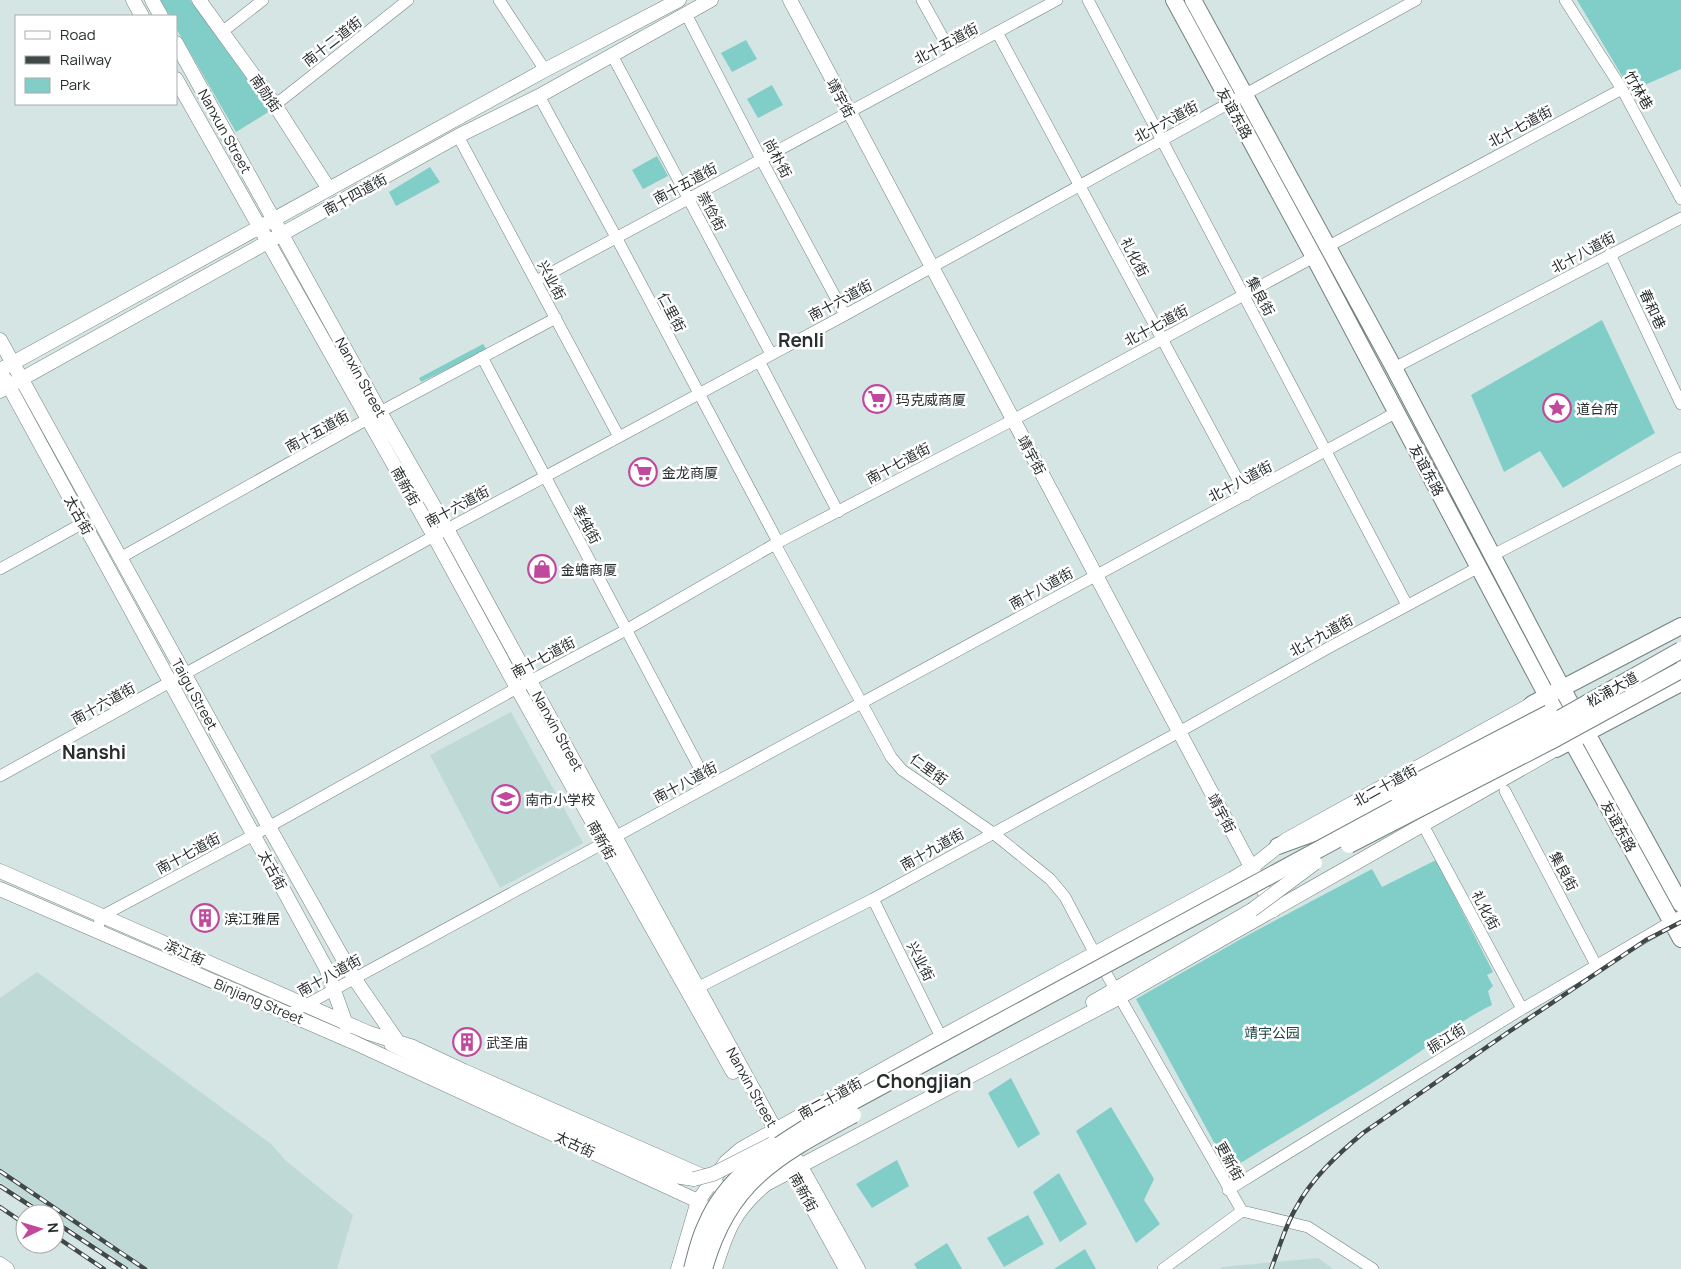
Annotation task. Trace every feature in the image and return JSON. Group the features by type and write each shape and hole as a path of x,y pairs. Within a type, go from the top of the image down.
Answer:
{"highway":[{"name":"友谊东路","path":"1174,0 1314,257 1547,696 1676,918 1681,939"},
{"name":"友谊东路","path":"1193,0 1394,368 1491,556 1586,733 1681,904"},
{"name":"北二十道街","path":"1532,704 1681,626"},
{"name":"松浦大道","path":"1550,739 1681,649"},
{"path":"1278,846 1325,829 1514,730 1681,649"},
{"name":"松浦大道","path":"1550,739 1681,670"},
{"path":"692,1269 706,1224 730,1186 757,1160 817,1121 1550,739 1572,741 1681,683"},
{"path":"704,1269 717,1232 726,1215 750,1182 776,1159 1315,863 1550,739"}],"main road":[{"path":"133,0 141,15"},
{"path":"152,0 160,15"},
{"name":"南勋街","path":"199,0 275,105 329,189"},
{"path":"0,370 545,70 679,0"},
{"name":"南十四道街","path":"4,389 282,236 458,136 539,96 711,0"},
{"name":"靖宇街","path":"790,0 1274,910"},
{"name":"Nanxun Street","path":"178,47 273,219"},
{"path":"178,82 259,227"},
{"name":"Nanxin Street","path":"273,219 374,416 447,529 616,836 772,1131"},
{"name":"南新街","path":"259,227 374,416 434,536 517,688 604,843 772,1131 796,1167 846,1269"},
{"name":"Taigu Street","path":"0,340 354,978 398,1042"},
{"name":"太古街","path":"0,370 4,389 83,523 326,968 352,1042 698,1201"},
{"name":"北二十道街","path":"1095,954 1252,868 1286,840 1532,704"},
{"path":"715,1269 726,1233 740,1208 766,1184 1274,910 1423,825 1550,739"},
{"path":"1118,993 1252,910 1315,863"},
{"name":"滨江街","path":"0,871 369,1033"},
{"name":"Binjiang Street","path":"0,889 352,1042"},
{"name":"南二十道街","path":"678,1269 698,1201 726,1162 741,1149 941,1036 1095,954"},
{"name":"太古街","path":"369,1033 413,1047 712,1180"},
{"name":"太古街","path":"449,1075 675,1176 694,1179 713,1174 817,1121"},
{"path":"796,1167 858,1269"},
{"path":"712,1180 740,1208"},
{"path":"698,1201 726,1233"},
{"path":"0,1264 7,1269"}],"street":[{"path":"222,32 263,0"},
{"name":"南十二道街","path":"275,105 408,0"},
{"path":"499,0 545,70"},
{"path":"922,0 953,56"},
{"name":"北十五道街","path":"849,113 1057,0"},
{"name":"集良街","path":"1088,0 1407,605"},
{"name":"北十六道街","path":"931,267 1416,0"},
{"name":"竹林巷","path":"1565,0 1622,89 1681,199"},
{"name":"尚朴街","path":"686,14 845,315"},
{"name":"礼化街","path":"997,32 1246,495"},
{"name":"崇俭街","path":"612,55 771,354"},
{"name":"北十七道街","path":"1327,246 1622,89"},
{"name":"仁里街","path":"539,96 616,237 861,704 891,757 902,770 993,833 1050,879 1065,897 1095,954"},
{"name":"南十五道街","path":"536,281 849,113"},
{"name":"兴业街","path":"458,136 619,438"},
{"name":"北十八道街","path":"1394,368 1681,218"},
{"name":"春和巷","path":"1610,254 1681,404"},
{"name":"北十七道街","path":"1013,420 1314,257"},
{"name":"南十六道街","path":"0,776 434,536 619,438 931,267"},
{"name":"南十五道街","path":"120,558 374,416 556,318"},
{"name":"孝纯街","path":"482,357 709,786"},
{"path":"759,361 838,512"},
{"name":"北十八道街","path":"1096,575 1397,412"},
{"name":"南十七道街","path":"102,916 269,827 530,680 626,630 776,543 1013,420"},
{"path":"1491,556 1681,458"},
{"path":"0,569 83,523"},
{"name":"北十九道街","path":"1179,732 1479,567"},
{"name":"南十八道街","path":"288,1014 1096,575"},
{"name":"南十九道街","path":"698,988 873,900 1179,732"},
{"name":"集良街","path":"1505,791 1596,965"},
{"name":"礼化街","path":"1423,825 1522,1009"},
{"name":"兴业街","path":"873,900 941,1036"},
{"path":"96,931 102,916"},
{"name":"振江街","path":"1228,1190 1522,1009 1676,918"},
{"name":"更新街","path":"1095,954 1228,1190 1245,1212"},
{"name":"太古街","path":"369,1033 449,1075"},
{"path":"1171,1269 1245,1212"},
{"path":"1163,1269 1245,1212 1308,1227 1373,1269"}],"shaded area":[{"name":"南市小学校","path":"511,712 583,843 500,888 430,755"},
{"path":"37,972 271,1144 286,1161 353,1215 337,1269 131,1269 65,1225 65,1204 33,1204 0,1182 0,998"},
{"path":"1318,1258 1333,1269 1220,1269 1222,1267"}],"green space":[{"path":"160,0 190,0 270,111 236,132 178,31 178,15 169,15"},
{"path":"1577,0 1681,0 1681,69 1631,91"},
{"path":"746,40 757,59 732,72 721,53"},
{"path":"772,85 783,105 758,118 747,99"},
{"path":"657,156 668,176 643,189 632,170"},
{"path":"430,167 440,182 396,206 389,192"},
{"path":"1602,320 1655,433 1563,488 1540,451 1504,472 1471,395"},
{"path":"483,344 487,350 421,382 419,378"},
{"name":"靖宇公园","path":"1436,860 1493,972 1487,975 1493,986 1488,991 1492,1005 1447,1032 1364,1088 1244,1161 1228,1168 1136,999 1248,935 1372,869 1382,887"},
{"path":"1011,1078 1040,1134 1018,1148 988,1093"},
{"path":"1111,1107 1154,1179 1144,1200 1160,1224 1136,1243 1076,1131"},
{"path":"897,1160 909,1186 872,1208 856,1184"},
{"path":"1059,1173 1087,1224 1060,1242 1033,1192"},
{"path":"1028,1215 1044,1244 1004,1267 987,1238"},
{"path":"947,1243 962,1269 917,1269 914,1264"},
{"path":"1085,1249 1096,1269 1054,1269"}],"railway":[{"path":"1271,1269 1292,1215 1302,1197 1326,1168 1363,1133 1646,940 1681,922"},
{"path":"0,1171 145,1269"},
{"path":"0,1186 28,1204"},
{"path":"0,1207 15,1217"},
{"path":"65,1229 126,1269"},
{"path":"65,1243 104,1269"}],"place":[{"name":"玛克威商厦","path":"877,399"},
{"name":"道台府","path":"1557,408"},
{"name":"金龙商厦","path":"643,472"},
{"name":"金蟾商厦","path":"542,569"},
{"name":"南市小学校","path":"506,799"},
{"name":"滨江雅居","path":"205,918"},
{"name":"武圣庙","path":"467,1042"}],"district":[{"name":"Renli","path":"801,340"},
{"name":"Nanshi","path":"94,752"},
{"name":"Chongjian","path":"924,1081"}]}
